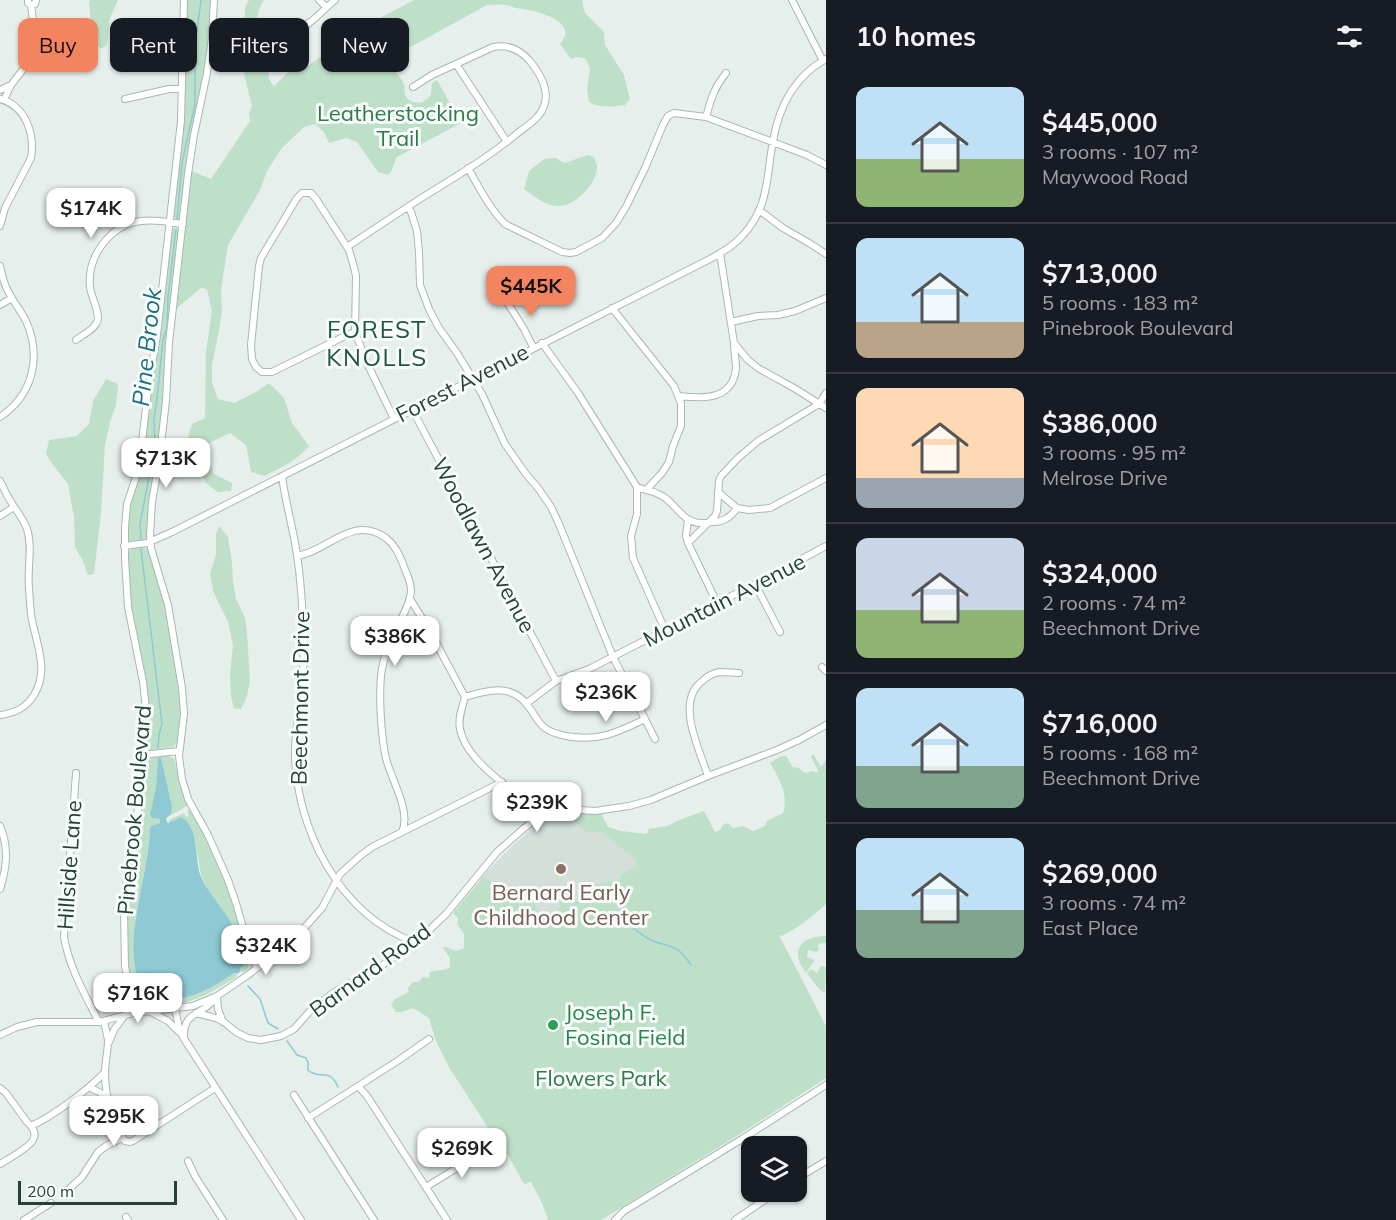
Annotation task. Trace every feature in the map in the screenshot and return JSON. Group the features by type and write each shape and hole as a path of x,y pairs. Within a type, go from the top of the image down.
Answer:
{"street":[{"name":"Pinebrook Boulevard","path":"134,1013 125,966 124,911 130,853 139,803 138,776 146,726 146,702 128,607 124,546 126,511 140,461 170,223 182,89 184,0"},
{"name":"Pinebrook Boulevard","path":"214,0 207,73 192,149 170,333 161,444 150,512 150,542 168,605 182,688 183,720 179,751 181,773 187,795 225,874 251,956 257,968"},
{"path":"319,0 326,7"},
{"path":"309,23 335,0"},
{"path":"792,0 825,60"},
{"path":"0,226 5,208 31,158 33,149 31,134 24,116 2,99 28,63 32,52 35,35 30,1"},
{"path":"346,247 507,142 535,119 545,104 543,83 534,66 524,54 514,48 501,46 493,47 432,75 413,87"},
{"name":"Forest Avenue","path":"124,546 150,542 533,347 710,260 732,246 750,226 764,198 769,177 772,142 788,95 802,76 825,60"},
{"path":"456,64 507,142"},
{"path":"706,117 713,91 726,73"},
{"path":"0,90 11,85"},
{"path":"125,99 169,89 182,89"},
{"path":"468,168 485,197 505,224 562,252 576,252 602,238 616,224 645,168 663,124 674,113 706,117 807,155 826,165"},
{"path":"355,332 272,372 262,372 252,359 256,283 261,258 297,198 304,193 311,194 316,199 346,247 356,276 355,332 367,363 394,418"},
{"path":"408,207 417,231 419,278 426,301 439,328 457,352 482,394 506,444 551,507 613,657 655,739"},
{"path":"759,210 783,228 826,254"},
{"path":"76,340 98,322 90,287 90,272 98,250 105,241 114,232 132,223 143,221 183,224"},
{"path":"679,396 711,397 727,388 735,375 734,343 720,253"},
{"path":"0,266 5,284 25,320 33,347 32,369 28,385 13,407 0,417"},
{"path":"0,305 12,298"},
{"path":"506,298 533,347"},
{"path":"731,322 795,311 826,298"},
{"path":"612,308 675,386 679,396 682,413 681,426 669,462 646,490"},
{"path":"542,343 578,393 637,487 637,514 631,536 633,558 665,630"},
{"path":"734,343 758,368 826,408"},
{"path":"688,543 711,522 717,511 721,476 758,441 819,404 826,393"},
{"name":"Woodlawn Avenue","path":"412,410 556,681"},
{"name":"Beechmont Drive","path":"282,476 297,556 302,607 302,681 295,749 300,801 308,826 336,882 376,921 394,934 414,942"},
{"path":"718,492 737,508 749,510 770,508 826,478"},
{"path":"0,481 22,518 28,535 28,580 32,618 42,663 38,688 26,706 15,712 0,715"},
{"path":"637,487 664,497 682,516 701,523 720,522 730,517 737,508"},
{"path":"0,516 14,507"},
{"path":"688,519 686,536 688,543 717,603"},
{"path":"297,556 313,552 343,534 364,530 386,539 395,547 408,577 411,589 410,599 391,639 382,666 380,691 386,757 390,774 404,808 405,820 402,832"},
{"name":"Mountain Avenue","path":"527,704 556,681 589,669 826,546"},
{"path":"755,584 780,632"},
{"path":"410,599 465,697 459,720 464,741 488,771 537,818"},
{"path":"708,776 689,715 689,702 696,686 707,677 720,672 739,673"},
{"path":"465,697 483,691 496,690 512,693 527,704 538,721 553,733 581,739 607,735 645,719"},
{"name":"Barnard Road","path":"196,1013 224,1022 248,1038 261,1040 281,1036 294,1029 311,1010 332,994 376,970 414,942 444,915 497,852 537,818 566,809 595,811 637,805 755,759 799,740 826,725"},
{"path":"141,755 179,751"},
{"name":"Hillside Lane","path":"76,773 64,937 66,951 101,1022 108,1045"},
{"path":"0,1035 22,1026 43,1022 101,1022 134,1013 198,1004 217,996 257,968 311,922 322,908 340,874 366,851 502,782"},
{"path":"0,826 7,853 0,889"},
{"path":"217,996 218,1009 224,1022"},
{"path":"183,1038 185,1023 210,1005 217,996"},
{"path":"175,1008 183,1038"},
{"path":"149,1011 168,1021 183,1038 302,1220"},
{"path":"125,1015 114,1030 108,1045 105,1072 113,1118 122,1138 127,1142 133,1142 215,1088"},
{"path":"308,1118 399,1060 429,1038"},
{"path":"31,1126 89,1087 105,1072"},
{"path":"615,1220 624,1211 742,1139 826,1084"},
{"path":"358,1086 373,1105 447,1220"},
{"path":"89,1087 108,1098"},
{"path":"0,1088 34,1132 32,1142 0,1164"},
{"path":"294,1095 374,1220"},
{"path":"68,1190 82,1177 98,1152 122,1138"},
{"path":"426,1187 486,1150"},
{"path":"188,1161 223,1220"},
{"path":"807,1172 826,1161"},
{"path":"735,1220 762,1202"},
{"path":"24,1220 51,1203"},
{"path":"746,1213 750,1220"}],"shaded area":[{"name":"Bernard Early Childhood Center","path":"566,813 580,813 606,831 638,861 635,867 582,906 542,924 529,924 480,879 530,830 542,821"}],"green space":[{"path":"90,0 118,0 110,18 107,45 101,49 98,45 98,18 91,18"},
{"path":"187,0 212,0 207,70 181,218 177,220 173,217 185,72 197,72 197,18 186,18"},
{"name":"Leatherstocking Trail","path":"249,0 264,0 258,18 244,18 245,8"},
{"name":"Leatherstocking Trail","path":"414,0 582,0 585,13 604,32 605,45 624,75 630,99 625,105 616,106 602,106 589,102 587,89 590,69 586,59 578,57 571,59 560,44 565,37 565,31 558,21 530,10 504,5 487,5 409,48 409,18 380,18"},
{"name":"Leatherstocking Trail","path":"321,57 321,72 395,72 404,84 406,96 413,102 427,99 431,93 432,83 437,80 461,123 397,157 388,175 378,172 357,142 346,138 329,143 324,132 315,124 304,127 282,148 267,171 260,190 228,245 221,290 222,310 212,365 212,382 218,399 234,403 269,383 284,398 292,423 309,446 294,460 264,476 251,472 246,445 230,433 209,443 209,461 214,474 232,483 231,491 218,492 206,483 187,441 192,424 205,418 206,351 212,311 207,289 201,288 176,309 192,171 211,179 250,121 249,113 252,106 244,72 269,72 269,78 274,86 289,72 309,72 309,65"},
{"path":"587,155 594,157 597,172 585,192 572,202 558,206 549,204 524,189 529,171 544,159 555,158 565,163"},
{"path":"174,228 179,230 164,404 148,512 147,536 141,541 131,542 127,537 128,510 141,474"},
{"path":"106,379 118,384 116,405 105,445 94,574 88,575 75,547 74,517 68,484 46,454 49,440 77,436 89,424 93,401"},
{"path":"219,526 228,537 236,599 245,618 247,633 250,681 241,709 234,708 231,697 230,675 233,645 228,622 213,591 210,573 216,555 216,534"},
{"path":"142,547 149,549 166,606 181,696 178,742 173,747 150,750 146,743 149,716 148,696 133,620 127,555 131,550"},
{"name":"Flowers Park","path":"813,754 821,767 826,760 826,904 794,929 782,936 779,935 826,1026 826,1078 601,1220 548,1220 531,1182 524,1184 508,1155 450,1069 436,1041 429,1018 413,1008 396,1012 391,1005 395,999 409,992 408,988 413,982 418,982 423,977 429,978 430,972 450,967 450,958 443,948 456,951 464,948 464,934 457,924 458,918 453,913 484,876 504,893 519,900 523,894 529,893 534,900 542,924 553,919 561,907 555,894 557,893 568,903 585,900 589,896 590,886 620,879 621,875 635,867 637,861 602,832 587,832 581,828 572,818 575,813 601,813 608,827 647,834 649,829 667,826 704,811 715,832 728,823 733,828 743,826 753,831 765,826 767,821 783,813 785,806 780,781 770,763 779,757 786,756 793,767 805,773 812,771 817,773 818,770 811,757"},
{"path":"158,756 169,756 174,759 183,793 189,805 166,818 164,775 161,758 158,758 152,818 160,819 160,824 150,830 135,921 237,975 194,1000 178,1004 139,1007 136,1004 128,970 125,910 142,761"},
{"path":"191,809 210,845 233,901 249,959 248,968 244,972 240,968 245,959 235,928 211,896 201,875 195,840 169,823 169,820 184,813 186,817 189,816 187,811"},
{"path":"826,936 826,943 818,944 819,950 816,952 808,950 807,957 815,960 806,973 798,958 800,946 810,939"},
{"path":"821,966 826,967 825,993 807,974 811,969 817,973"}],"water":[{"path":"158,758 161,758 172,807 171,814 166,818 167,822 181,817 191,828 201,877 234,928 245,959 244,965 240,968 241,971 237,974 234,973 198,993 178,999 158,997 145,989 137,975 134,957 136,915 150,830 151,826 160,823 160,819 152,818 150,815 156,787"}],"waterway":[{"name":"Pine Brook","path":"177,219 182,163 195,104 195,46 201,0"},
{"name":"Pine Brook","path":"141,539 140,525 155,444 154,419 163,340 167,328 168,297 176,229"},
{"name":"Pine Brook","path":"141,549 162,724 158,748"},
{"path":"634,929 652,941 676,949 691,965"},
{"name":"Pine Brook","path":"248,986 260,999 268,1023 278,1029"},
{"name":"Pine Brook","path":"287,1041 297,1055 306,1058 308,1070 312,1073 328,1075 338,1087"}],"place":[{"name":"Bernard Early Childhood Center","path":"561,869"},
{"name":"Joseph F. Fosina Field","path":"553,1025"}],"district":[{"name":"FOREST KNOLLS","path":"377,343"}]}
